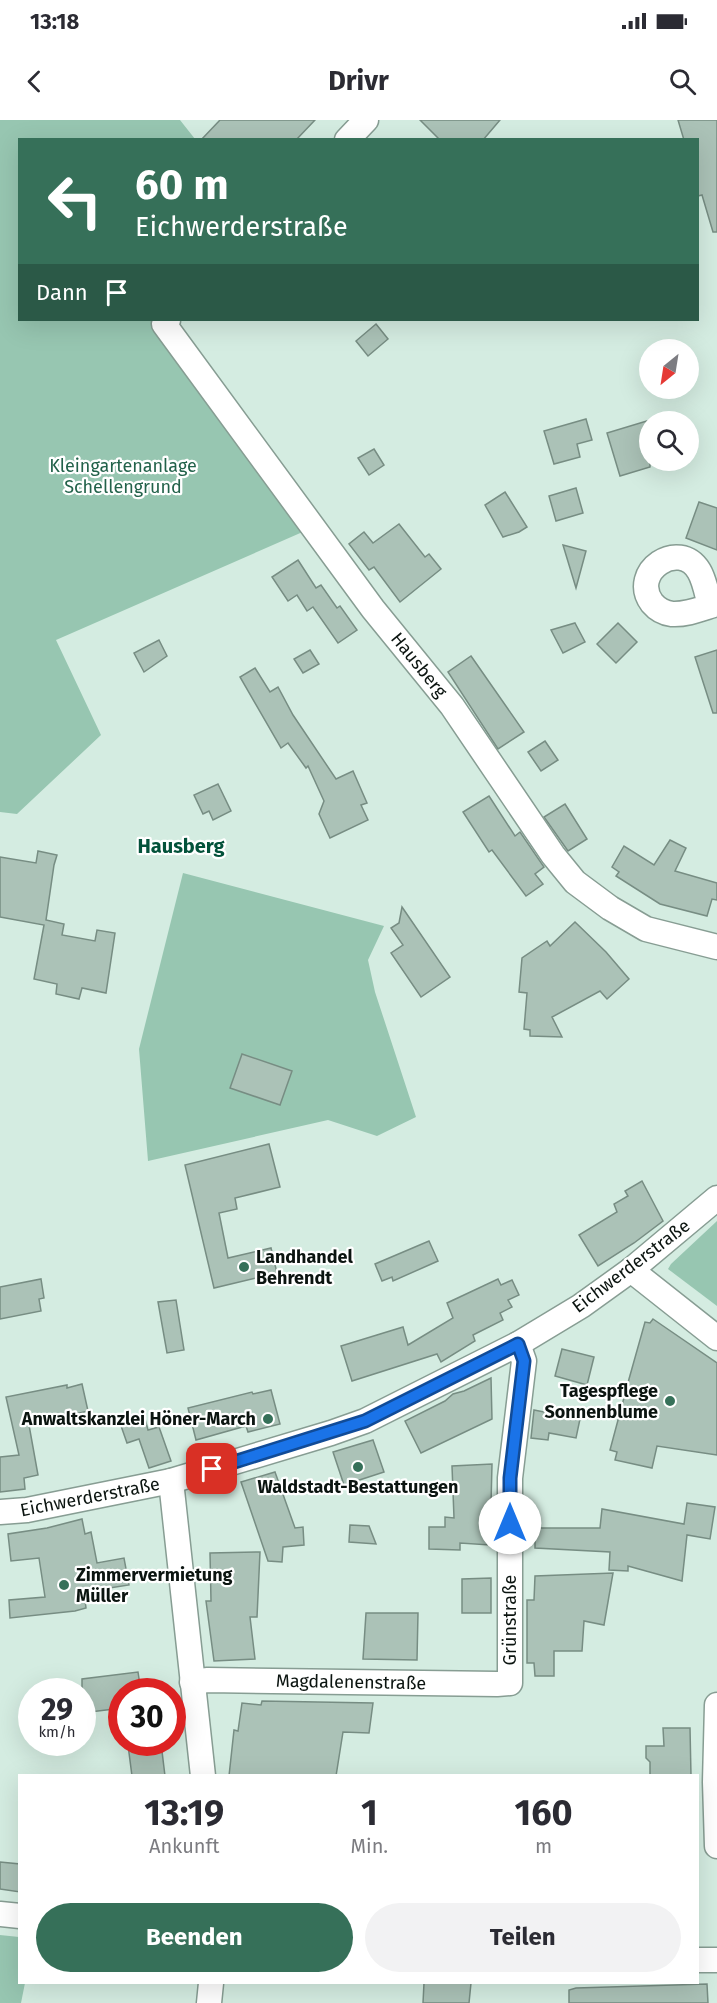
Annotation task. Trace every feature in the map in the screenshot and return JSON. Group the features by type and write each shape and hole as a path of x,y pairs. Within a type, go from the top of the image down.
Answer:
{"street":[{"path":"349,138 366,120"},
{"name":"Hausberg","path":"166,322 373,609 452,706 553,855 575,882 610,908 646,929 717,947"},
{"name":"Eichwerderstraße","path":"0,1512 27,1510 171,1481 365,1421 518,1344 581,1306 631,1270 717,1198"},
{"path":"631,1270 717,1338"},
{"name":"Grünstraße","path":"510,1683 510,1478 524,1361 518,1344"},
{"path":"171,1481 203,1774"},
{"name":"Magdalenenstraße","path":"192,1683 208,1680 510,1683"},
{"path":"717,1705 715,1782 717,1846"},
{"path":"0,1914 18,1916"},
{"path":"699,1960 717,1960"},
{"path":"209,2003 212,1984"}],"green space":[{"name":"Kleingartenanlage Schellengrund","path":"0,120 180,120 194,138 18,138 18,321 169,321 314,527 56,640 101,735 17,814 0,812"},
{"path":"183,873 384,926 368,960 375,992 416,1117 377,1136 328,1120 148,1161 139,1049"},
{"path":"717,1221 717,1306 668,1269"},
{"path":"0,1935 18,1937 18,1984 25,1984 21,2003 0,2003"}],"building":[{"path":"220,120 315,120 298,138 203,138"},
{"path":"420,120 500,120 485,138 438,138"},
{"path":"678,120 717,120 717,232 713,232 702,195 699,196 699,138 683,138"},
{"path":"376,324 388,339 368,356 356,341"},
{"path":"586,419 592,440 577,444 580,457 554,464 544,431"},
{"path":"639,423 639,470 620,476 607,433"},
{"path":"374,449 384,465 369,475 358,458"},
{"path":"576,488 583,513 556,521 549,496"},
{"path":"505,492 527,527 503,537 485,505"},
{"path":"699,502 717,508 717,550 686,538"},
{"path":"399,524 425,557 429,554 441,569 400,602 374,567 369,570 349,544 364,532 373,543"},
{"path":"563,545 586,551 576,588"},
{"path":"298,560 316,588 321,585 337,608 340,606 357,630 338,643 313,607 307,611 297,595 288,601 272,577"},
{"path":"575,623 585,642 563,653 551,630"},
{"path":"618,623 637,642 616,663 597,644"},
{"path":"159,640 167,656 144,672 134,653"},
{"path":"310,650 319,664 303,673 294,659"},
{"path":"717,650 717,713 713,713 695,657"},
{"path":"471,656 524,732 498,749 448,672"},
{"path":"255,668 270,692 278,687 293,715 336,779 353,771 367,803 361,805 368,820 330,838 319,814 324,801 308,766 306,768 288,743 281,748 240,677"},
{"path":"545,741 558,760 541,771 528,752"},
{"path":"218,784 231,811 213,820 209,811 203,814 194,795"},
{"path":"489,796 515,836 520,832 544,867 535,874 543,884 526,896 492,850 489,852 463,812"},
{"path":"565,804 587,839 568,851 544,817"},
{"path":"670,840 686,848 675,871 717,883 717,900 712,899 707,916 660,904 616,876 619,872 612,867 624,846 654,865"},
{"path":"38,851 57,855 46,920 64,924 62,935 95,941 97,930 115,933 106,993 82,988 79,999 56,994 57,984 34,979 44,925 0,917 0,857 36,863"},
{"path":"402,907 450,977 421,997 391,953 403,945 391,928 399,923"},
{"path":"575,922 606,952 629,979 607,999 600,991 552,1017 562,1037 530,1036 530,1030 524,1029 527,993 519,992 522,958 547,941 550,946"},
{"path":"242,1054 292,1071 280,1105 230,1088"},
{"path":"269,1144 280,1187 235,1198 237,1209 219,1213 228,1258 271,1248 277,1273 214,1288 185,1165"},
{"path":"642,1181 663,1221 598,1266 579,1235 617,1212 614,1204 628,1196 625,1191"},
{"path":"429,1241 438,1261 393,1281 392,1277 382,1281 375,1264"},
{"path":"41,1279 44,1298 39,1299 41,1311 0,1319 0,1287"},
{"path":"498,1279 501,1285 512,1280 519,1295 508,1300 512,1307 500,1313 503,1320 473,1335 475,1341 441,1362 437,1354 352,1381 341,1346 403,1327 408,1345 453,1318 447,1303"},
{"path":"176,1300 184,1350 167,1353 158,1302"},
{"name":"Tagespflege Sonnenblume","path":"653,1319 717,1363 717,1455 657,1446 652,1468 615,1460 617,1452 610,1450 645,1322 650,1323"},
{"path":"562,1349 594,1357 587,1385 555,1376"},
{"path":"491,1378 492,1419 421,1453 405,1421 445,1401 453,1394"},
{"path":"82,1384 88,1411 29,1425 38,1475 24,1478 25,1489 0,1492 0,1457 19,1455 6,1397"},
{"path":"271,1390 280,1424 248,1432 246,1426 196,1440 188,1408 252,1392 253,1394"},
{"path":"534,1410 580,1419 576,1438 549,1433 548,1440 531,1438"},
{"path":"144,1415 148,1430 159,1427 171,1461 149,1468 139,1439 127,1443 120,1423"},
{"path":"373,1440 384,1472 344,1485 333,1452"},
{"path":"492,1464 490,1545 460,1543 460,1550 429,1549 429,1527 445,1527 445,1517 454,1518 452,1466"},
{"path":"275,1472 295,1528 303,1527 304,1545 283,1547 282,1562 268,1561 241,1482"},
{"path":"687,1503 715,1507 710,1539 687,1535 682,1581 628,1566 628,1571 609,1570 610,1552 535,1548 535,1528 600,1528 602,1509 684,1524"},
{"path":"82,1519 85,1534 91,1532 97,1563 124,1558 129,1585 84,1592 86,1608 10,1618 9,1600 45,1597 39,1558 11,1561 8,1534 47,1528"},
{"path":"350,1525 369,1526 376,1544 349,1542"},
{"path":"260,1552 257,1617 250,1617 255,1659 214,1661 206,1601 211,1601 210,1553"},
{"path":"613,1573 604,1625 584,1621 582,1651 554,1651 554,1676 535,1676 534,1663 527,1663 527,1600 534,1600 535,1576"},
{"path":"491,1578 491,1613 462,1613 462,1579"},
{"path":"366,1613 418,1613 417,1660 363,1659"},
{"path":"138,1672 139,1678 108,1678 108,1710 96,1711 96,1678 90,1678"},
{"path":"262,1701 373,1703 369,1733 343,1732 336,1774 229,1774 234,1730 238,1731 242,1703 261,1705"},
{"path":"663,1728 690,1728 691,1774 650,1774 646,1746 664,1746"},
{"path":"129,1756 163,1756 165,1774 132,1774"},
{"path":"0,1862 18,1864 18,1892 0,1889"},
{"path":"424,1984 471,1984 469,2003 423,2003"},
{"path":"707,1984 708,2003 569,2003 569,1990 576,1988"}],"place":[{"name":"Landhandel Behrendt","path":"244,1267"},
{"name":"Tagespflege Sonnenblume","path":"670,1401"},
{"name":"Anwaltskanzlei Höner-March","path":"268,1419"},
{"name":"Waldstadt-Bestattungen","path":"358,1467"},
{"name":"Zimmervermietung Müller","path":"64,1585"}],"district":[{"name":"Hausberg","path":"181,846"}],"route":[{"path":"212,1469 365,1421 518,1344 524,1361 510,1478 510,1523"}]}
